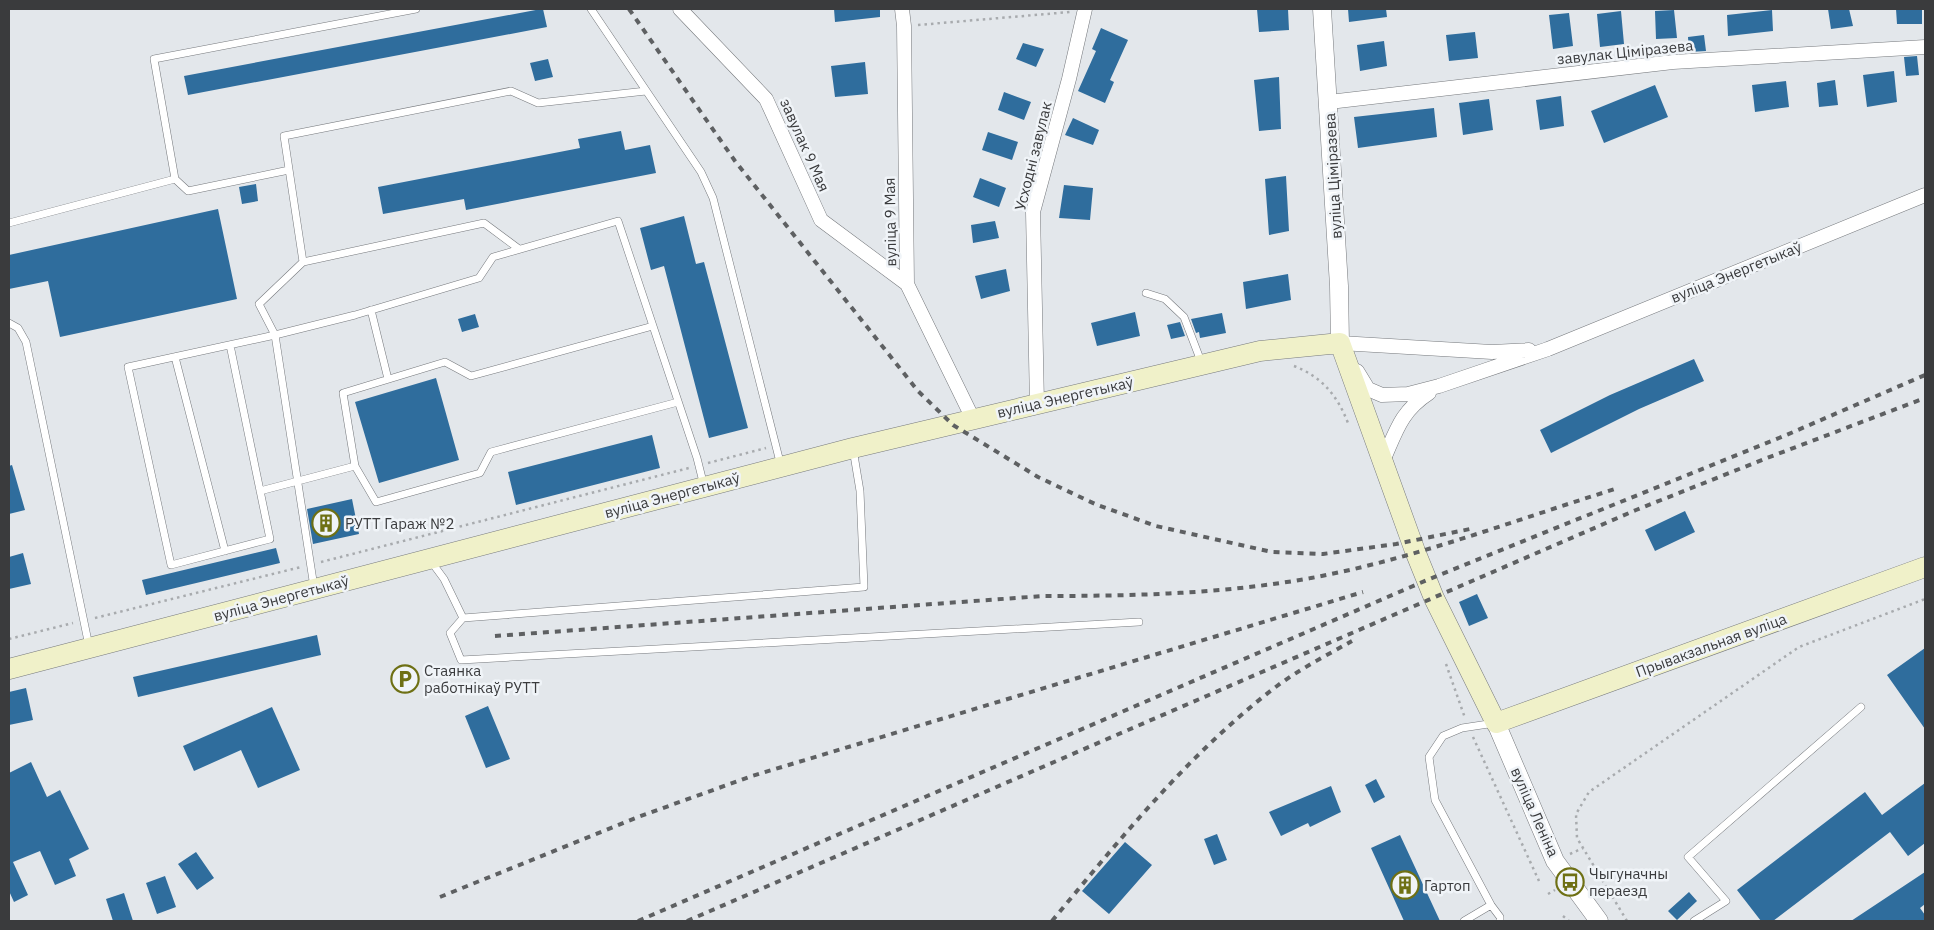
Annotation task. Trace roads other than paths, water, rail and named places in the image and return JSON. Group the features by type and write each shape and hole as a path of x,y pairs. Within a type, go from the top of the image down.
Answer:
{"main road":[{"name":"вуліца Энергетыкаў","path":"9,670 853,448 1260,350 1340,343"},
{"path":"1340,343 1382,462 1434,598 1496,723"},
{"name":"Прывакзальная вуліца","path":"1496,723 1925,567"}],"street":[{"name":"завулак 9 Мая","path":"680,9 766,99 821,220 907,284"},
{"name":"вуліца 9 Мая","path":"902,9 904,26 907,284 973,419"},
{"name":"вуліца Ціміразева","path":"1322,9 1329,102 1340,343"},
{"name":"Усходні завулак","path":"1037,404 1033,212 1069,79 1085,10"},
{"name":"завулак Ціміразева","path":"1329,102 1673,62 1925,48"},
{"name":"вуліца Энергетыкаў","path":"1439,386 1548,349 1925,195"},
{"path":"1340,343 1492,352 1548,349"},
{"path":"1340,343 1368,389 1382,395 1408,394 1439,386"},
{"path":"1382,462 1401,420 1413,403 1439,386"},
{"name":"вуліца Леніна","path":"1496,723 1556,861 1598,921"}],"lane":[{"path":"289,170 188,191 175,179 154,60 416,9"},
{"path":"591,9 701,172 713,198 774,446 781,466"},
{"path":"303,262 284,136 511,91 538,104 646,91"},
{"path":"9,223 175,179"},
{"path":"230,345 270,539 171,565 128,367 274,335 371,310 479,278 493,256 618,221 699,465 704,487"},
{"path":"314,589 274,335 259,304 303,262 484,223 519,249"},
{"path":"1146,293 1165,299 1184,317 1202,364"},
{"path":"371,310 388,379"},
{"path":"9,324 18,328 26,342 90,648"},
{"path":"653,326 471,376 445,362 342,393 355,466 376,502 480,474 491,452 678,402"},
{"path":"175,357 225,551"},
{"path":"853,448 860,491 864,586 464,618 450,633 460,660 1140,622"},
{"path":"260,491 355,466"},
{"path":"429,559 444,579 464,618"},
{"path":"1694,921 1726,901 1688,857 1861,707"},
{"path":"1496,723 1469,727 1443,736 1429,757 1435,800 1491,905 1500,917 1500,921"},
{"path":"1464,921 1491,905"}],"railway":[{"path":"629,9 735,161 918,391 953,425 1038,477 1095,504 1156,526 1272,552 1323,554 1396,544 1475,528"},
{"path":"638,921 1427,580 1784,436 1925,375"},
{"path":"687,921 1636,510 1925,398"},
{"path":"495,636 1043,596 1177,593 1245,588 1350,570 1426,550 1615,489"},
{"path":"440,897 638,817 752,776 1363,592"},
{"path":"1052,921 1158,797 1215,739 1277,686 1304,668 1352,641"}],"place":[{"name":"РУТТ Гараж №2","path":"326,523"},
{"name":"Стаянка работнікаў РУТТ","path":"405,679"},
{"name":"Чыгуначны пераезд","path":"1570,882"},
{"name":"Гартоп","path":"1405,885"}]}
